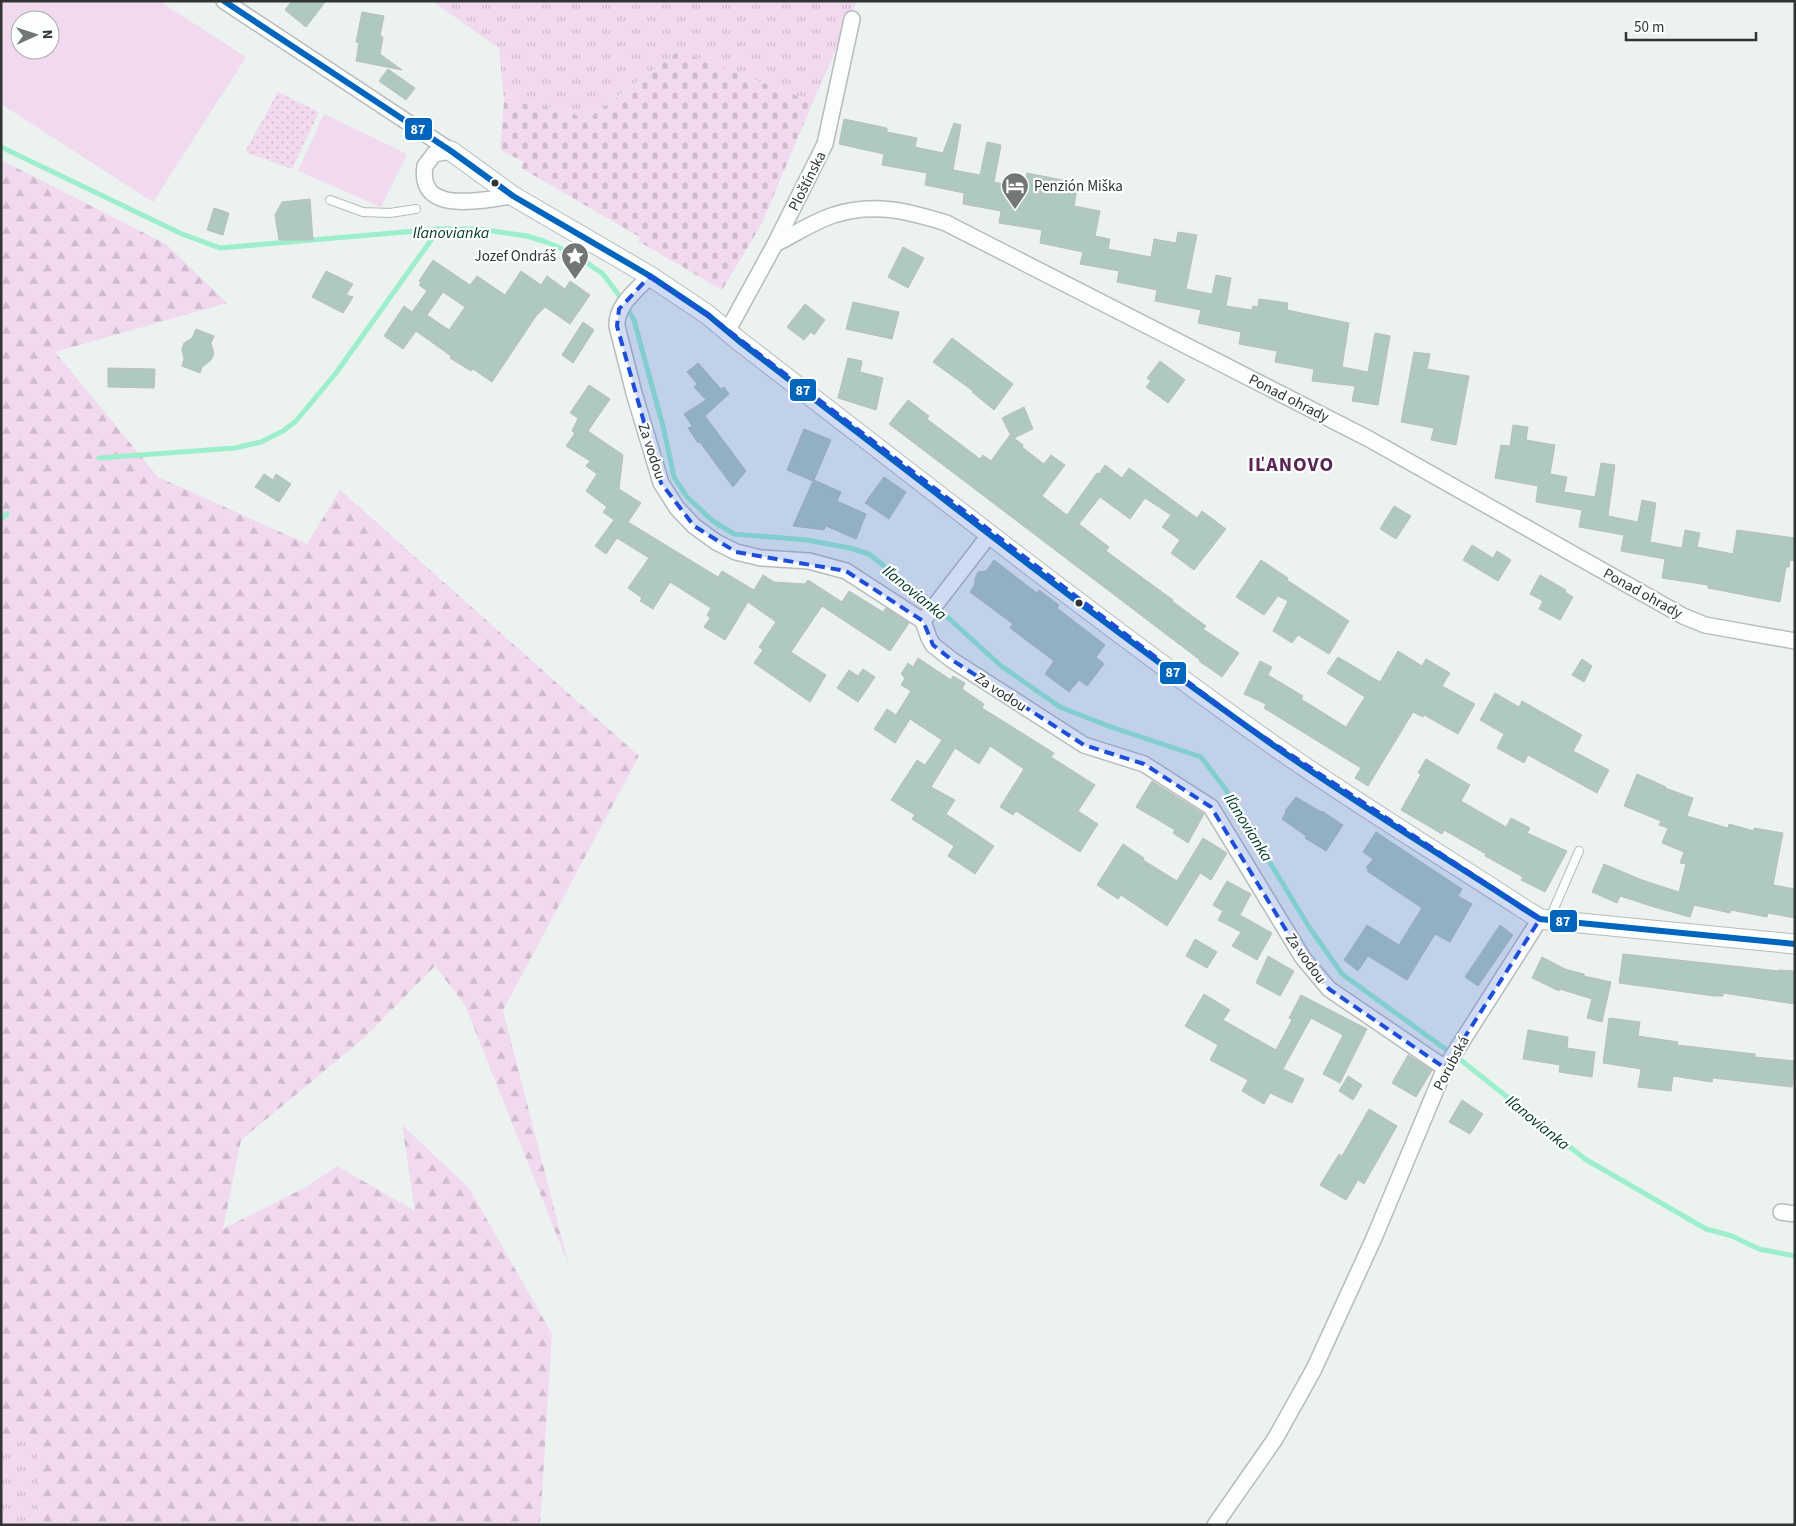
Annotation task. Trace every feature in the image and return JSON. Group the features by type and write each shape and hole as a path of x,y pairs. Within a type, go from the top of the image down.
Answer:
{"street":[{"path":"224,1 451,151 513,196 650,276 708,315 1082,604 1280,749 1544,919 1795,944"},
{"name":"Ploštínska","path":"728,330 775,244 825,144 852,19"},
{"path":"451,151 434,154 425,166 428,186 434,196 449,202 513,196"},
{"name":"Ponad ohrady","path":"775,244 833,215 865,207 908,211 946,223 1368,439 1683,616 1706,625 1795,641"},
{"name":"Za vodou","path":"650,276 619,309 616,320 617,326 661,483 669,496 694,526 716,542 736,552 761,558 809,561 846,570 925,618 929,638 933,645 952,660 1084,745 1144,764 1211,807 1303,958 1329,989 1447,1065"},
{"path":"925,618 990,534"},
{"name":"Porubská","path":"1215,1525 1275,1439 1314,1369 1382,1219 1447,1065 1544,919"}],"lane":[{"path":"330,200 363,212 390,213 416,209"},
{"path":"1544,919 1579,851"}],"highlighted area":[{"path":"650,276 708,315 1238,720 1540,919 1445,1068 1329,989 1303,958 1211,807 1144,764 1084,745 952,660 933,645 923,621 846,571 736,552 694,526 661,483 617,326 619,309"}],"green space":[{"path":"1,1 159,1 246,57 153,202 1,104"},
{"path":"432,1 857,1 813,102 679,51 584,121 568,110 504,101 499,48"},
{"path":"679,51 813,102 761,225 722,290 638,241 640,237 521,168 524,162 500,150 504,101 568,110 585,121"},
{"path":"278,92 319,112 292,169 245,152"},
{"path":"324,114 407,154 381,207 298,171"},
{"path":"1,160 166,244 227,303 55,352 158,477 307,544 340,490 639,756 503,1010 569,1266 465,1005 435,966 363,1039 241,1140 223,1229 308,1186 337,1166 415,1211 402,1125 469,1188 552,1334 540,1525 35,1525 39,1442 1,1433"},
{"path":"1,1433 39,1442 35,1525 1,1525"}],"building":[{"path":"292,1 326,1 306,27 285,10"},
{"path":"362,12 384,16 380,36 383,37 380,54 402,70 356,61 359,43 356,42"},
{"path":"388,69 415,88 406,100 379,81"},
{"path":"844,119 887,128 887,132 917,138 915,147 943,153 954,123 961,125 953,170 980,175 987,142 1001,145 994,182 1023,188 1027,173 1078,183 1074,206 1100,211 1095,236 1110,239 1108,249 1151,257 1154,239 1176,243 1178,232 1197,235 1186,289 1212,294 1216,275 1231,278 1226,306 1252,310 1253,306 1258,307 1259,299 1288,303 1287,310 1349,323 1342,367 1368,372 1375,333 1390,336 1378,405 1352,401 1355,386 1312,381 1314,369 1275,362 1277,351 1239,344 1241,332 1198,323 1201,310 1155,301 1157,290 1117,282 1119,271 1080,264 1083,252 1040,243 1042,230 999,223 1001,211 963,204 964,193 925,185 927,173 882,165 884,154 839,144"},
{"path":"310,199 313,240 279,240 275,215 282,202"},
{"path":"214,208 229,213 223,235 207,230"},
{"path":"903,247 924,258 908,288 888,277"},
{"path":"433,260 470,285 477,276 505,295 521,271 541,285 547,276 565,289 570,281 590,295 570,324 545,307 536,316 492,382 473,369 471,371 450,358 451,356 416,331 403,349 384,336 404,306 412,312 427,291 419,285 421,283 419,281","holes":["443,292 465,307 449,330 427,315"]},
{"path":"326,271 353,284 346,295 353,297 343,313 312,297"},
{"path":"853,302 899,312 892,339 846,329"},
{"path":"805,304 825,320 814,335 811,332 804,340 787,327"},
{"path":"583,322 594,330 573,363 562,355"},
{"path":"196,329 214,336 211,343 214,354 211,360 202,367 200,373 182,366 184,343 192,338"},
{"path":"952,338 1013,384 994,410 973,391 933,362"},
{"path":"1414,352 1430,354 1427,369 1469,376 1456,445 1431,440 1434,428 1401,422"},
{"path":"848,358 862,361 860,372 883,378 876,410 838,398"},
{"path":"1160,361 1185,380 1168,403 1146,387 1151,381 1147,378"},
{"path":"698,363 721,389 724,387 729,394 705,416 746,471 733,487 699,441 698,443 688,428 692,426 684,414 706,400 694,387 697,384 687,372"},
{"path":"108,368 155,369 154,388 108,387"},
{"path":"589,385 610,399 588,431 623,455 619,489 641,503 628,522 718,577 722,571 754,590 763,575 774,582 805,584 808,580 842,602 849,591 883,612 886,608 909,623 890,651 822,606 791,652 826,675 810,702 754,663 763,650 759,647 776,622 748,602 725,640 704,627 710,618 707,615 711,608 670,582 653,609 640,601 642,598 628,588 649,558 617,538 606,554 595,546 614,520 603,512 607,507 586,491 597,474 586,466 590,461 566,446 575,433 572,431 578,418 570,413"},
{"path":"908,400 929,416 927,419 980,459 983,455 991,461 1011,436 1002,418 1024,407 1033,429 1014,438 1023,445 1022,447 1044,464 1051,455 1065,465 1042,496 1067,515 1097,473 1099,474 1105,465 1122,478 1129,468 1197,518 1202,511 1226,529 1194,570 1171,553 1180,540 1162,527 1171,515 1145,498 1130,519 1100,497 1079,524 1109,547 1106,551 1206,626 1203,629 1239,653 1222,677 889,424"},
{"path":"1513,425 1528,427 1526,440 1555,445 1550,474 1567,477 1564,492 1595,497 1601,463 1615,465 1608,516 1638,522 1642,500 1656,503 1650,542 1682,548 1685,530 1700,533 1697,547 1733,554 1737,530 1795,538 1795,561 1790,560 1789,567 1786,567 1780,602 1708,588 1708,585 1662,578 1665,559 1621,551 1624,535 1579,527 1582,510 1536,502 1538,486 1495,478 1501,445 1510,446"},
{"path":"804,429 831,440 814,480 841,492 837,501 866,514 856,539 826,526 824,530 793,526 813,481 787,470"},
{"path":"264,474 273,480 276,474 291,484 279,502 255,487"},
{"path":"884,477 906,492 889,519 865,503"},
{"path":"1394,506 1411,516 1396,539 1380,529"},
{"path":"1472,545 1493,558 1497,551 1511,560 1498,581 1463,560"},
{"path":"994,560 1037,593 1039,590 1059,605 1057,608 1105,645 1096,657 1104,664 1087,686 1079,680 1069,692 1045,674 1054,661 1010,628 1013,624 970,592 975,584 978,572 986,571"},
{"path":"1261,560 1288,578 1287,580 1349,621 1329,654 1298,635 1292,643 1273,631 1288,601 1278,596 1264,615 1236,597"},
{"path":"1540,575 1566,590 1565,592 1573,597 1560,620 1539,609 1543,601 1530,594"},
{"path":"1398,651 1422,666 1426,659 1450,673 1442,686 1475,704 1458,734 1424,715 1423,717 1413,712 1368,786 1355,778 1361,768 1264,708 1266,704 1244,694 1260,661 1272,667 1268,675 1303,696 1301,699 1346,727 1365,697 1327,673 1338,657 1380,682"},
{"path":"918,658 951,680 953,676 965,683 962,689 984,704 982,708 1054,753 1051,757 1095,785 1078,811 1098,824 1080,852 1016,811 1013,815 1000,807 1024,769 990,746 979,764 955,748 931,787 955,800 946,814 994,846 975,874 948,856 954,846 912,819 915,815 891,800 917,760 925,765 942,740 910,719 895,743 874,729 887,709 896,715 911,691 901,685 905,678 901,674 908,663 913,667"},
{"path":"1582,659 1592,666 1584,682 1572,675"},
{"path":"863,669 875,677 858,702 837,688 849,670 858,676"},
{"path":"1495,693 1519,707 1522,701 1582,735 1573,751 1609,770 1597,793 1528,755 1524,763 1497,748 1504,734 1480,720"},
{"path":"1426,759 1470,785 1461,801 1506,827 1511,818 1530,828 1527,833 1567,851 1545,892 1521,880 1523,877 1444,830 1442,834 1401,810 1421,774 1418,773"},
{"path":"1637,774 1665,788 1693,798 1687,816 1728,828 1729,824 1754,831 1754,828 1783,833 1773,885 1795,889 1795,918 1768,913 1767,917 1731,910 1730,913 1694,905 1690,917 1620,896 1617,903 1592,892 1604,864 1642,880 1679,892 1686,864 1680,863 1684,852 1662,843 1668,828 1659,825 1661,821 1624,806"},
{"path":"1152,781 1204,814 1188,843 1173,833 1175,830 1136,807"},
{"path":"1296,797 1343,825 1326,851 1305,838 1306,836 1282,819 1285,811"},
{"path":"1376,832 1462,889 1458,896 1472,904 1450,942 1435,934 1407,980 1368,956 1358,971 1344,960 1367,925 1399,945 1422,908 1367,871 1369,869 1366,868 1373,859 1363,852"},
{"path":"1203,838 1227,853 1211,880 1200,873 1167,926 1121,895 1118,899 1097,885 1123,844 1144,858 1143,860 1177,881"},
{"path":"1227,881 1251,894 1240,915 1272,933 1257,960 1232,946 1241,932 1218,920 1223,911 1213,905"},
{"path":"1500,925 1513,935 1478,986 1465,977"},
{"path":"1195,939 1217,952 1207,968 1186,956"},
{"path":"1623,954 1779,971 1795,971 1794,1004 1723,993 1723,996 1714,996 1619,983"},
{"path":"1268,956 1294,971 1280,996 1256,983"},
{"path":"1542,957 1565,969 1584,974 1584,976 1611,982 1602,1022 1587,1018 1592,999 1560,989 1559,991 1532,978"},
{"path":"1204,994 1230,1010 1223,1020 1276,1050 1292,1020 1289,1018 1301,995 1367,1029 1340,1083 1323,1074 1343,1035 1311,1018 1283,1069 1304,1079 1292,1103 1270,1093 1264,1104 1242,1091 1248,1080 1210,1060 1218,1045 1185,1026"},
{"path":"1609,1018 1640,1022 1638,1036 1678,1042 1677,1045 1755,1054 1755,1057 1795,1061 1792,1087 1713,1078 1712,1082 1673,1076 1671,1091 1638,1087 1641,1069 1603,1063"},
{"path":"1528,1030 1568,1037 1567,1048 1595,1052 1592,1077 1559,1072 1560,1065 1523,1059"},
{"path":"1408,1055 1432,1070 1416,1097 1392,1083"},
{"path":"1348,1076 1362,1085 1353,1100 1339,1091"},
{"path":"1462,1100 1483,1114 1470,1134 1449,1122"},
{"path":"1369,1109 1397,1126 1364,1184 1358,1180 1346,1200 1320,1185 1339,1154 1342,1156"}],"waterway":[{"name":"Iľanovianka","path":"1,147 182,234 220,248 439,229 478,229 527,236 574,254 603,274 621,298 634,320 664,430 674,477 687,497 713,521 734,534 807,540 850,548 869,554 943,613 1000,665 1060,707 1111,727 1201,757 1226,790 1309,927 1342,974 1462,1061 1585,1159 1706,1229 1732,1236 1759,1249 1795,1256"},
{"path":"99,458 235,448 261,442 283,431 296,421 336,373 439,229"},
{"path":"1,519 7,514"}],"transit line":[{"name":"87","path":"224,1 451,151 513,196 650,276 708,315 1004,546 1205,696 1334,787 1540,919 1795,944"}],"place":[{"name":"Penzión Miška","path":"1015,210"},
{"name":"Jozef Ondráš","path":"575,280"}],"district":[{"name":"IĽANOVO","path":"1291,464"}]}
